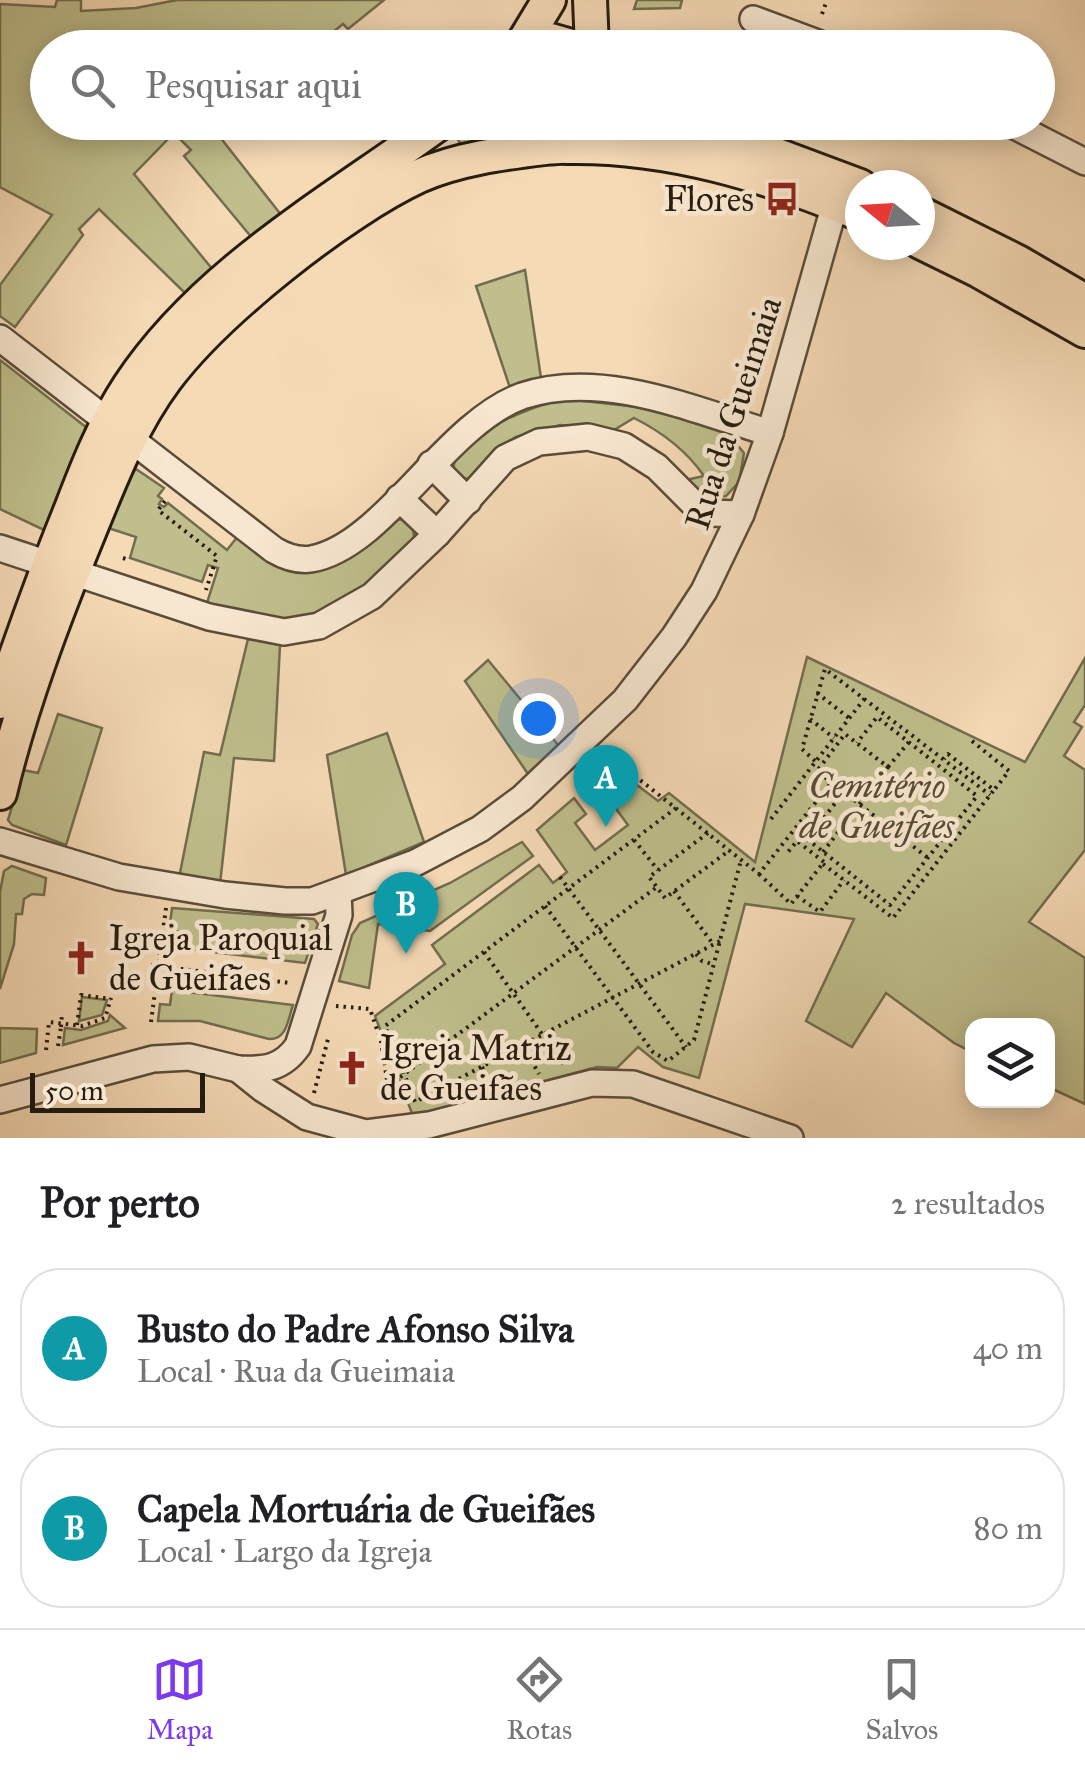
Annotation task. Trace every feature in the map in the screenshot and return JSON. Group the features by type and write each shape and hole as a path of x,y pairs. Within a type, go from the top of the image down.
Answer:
{"main road":[{"path":"532,30 549,0"},
{"path":"590,0 591,30"},
{"path":"0,702 154,352 209,296 296,225 416,140"},
{"path":"525,140 555,147 618,147 687,158 845,200"},
{"path":"120,429 208,333 268,280 356,214 429,172 581,140"},
{"path":"724,140 777,155 845,198"},
{"path":"935,220 1085,301"},
{"path":"935,249 1085,331"},
{"path":"0,793 30,695 61,568"}],"street":[{"path":"753,19 783,30"},
{"path":"1043,140 1085,162"},
{"name":"Rua da Gueimaia","path":"0,841 97,872 176,888 285,901 319,900 338,893 415,862 480,829 522,798 624,700 674,637 704,591 741,514 845,222"},
{"path":"0,338 274,550 292,559 312,559 342,545 399,498 476,424 508,402 564,387 640,395 770,433"},
{"path":"0,548 236,624 284,632 305,630 332,620 372,596 437,534 512,453 556,439 610,440 648,460 699,509 723,515 741,514"},
{"path":"431,464 468,501"},
{"path":"399,498 437,534"},
{"path":"0,1100 170,1057 189,1057 238,1068 271,1068 290,1057 298,1046 339,915 338,893"},
{"path":"238,1068 262,1089 307,1116 366,1133 429,1125 592,1083 633,1084 790,1138"}],"path":[{"path":"822,14 827,0"},
{"path":"165,501 158,510 217,556 208,584"},
{"path":"815,761 802,749 824,669 990,795"},
{"path":"817,694 849,718"},
{"path":"770,818 865,698"},
{"path":"788,852 797,841 890,905 977,796 877,717 857,743"},
{"path":"810,719 834,738"},
{"path":"888,767 845,734 816,771 928,858"},
{"path":"611,757 730,850 791,904 888,767 917,738"},
{"path":"844,792 807,839 844,880 893,918 1009,770 972,742"},
{"path":"944,759 948,754 994,790"},
{"path":"759,874 831,783"},
{"path":"676,808 385,1026 415,1102 717,942"},
{"path":"708,833 649,876 666,898 730,850"},
{"path":"634,840 658,870"},
{"path":"545,906 661,1059 668,1062 694,1040 741,860"},
{"path":"560,877 686,1047"},
{"path":"797,896 820,912 844,880"},
{"path":"388,1086 657,887"},
{"path":"674,892 717,942"},
{"path":"151,1022 155,966 166,907"},
{"path":"484,952 570,1074"},
{"path":"696,954 702,961 714,964"},
{"path":"155,966 299,984"},
{"path":"46,1050 49,1022 77,1026 105,1018 111,998 81,996 77,1026"},
{"path":"372,1001 370,1009 381,1041 392,1112 382,1113"},
{"path":"332,1022 337,1004 370,1009"},
{"path":"58,1046 62,1014"},
{"path":"314,1101 328,1040"},
{"path":"531,1060 542,1078"},
{"path":"305,1074 318,1076"}],"green space":[{"path":"57,0 81,0 81,11 136,8 177,0 384,0 348,29 343,24 335,30 30,30 30,140 167,140 134,174 214,271 187,295 99,209 79,229 83,235 15,327 0,316 0,285 52,215 0,187 0,4 55,7"},
{"path":"637,0 682,0 680,8 634,9"},
{"path":"181,140 222,140 282,216 253,239 184,156 191,150"},
{"path":"458,140 511,143 465,152"},
{"path":"525,270 541,378 510,388 476,286"},
{"path":"0,360 87,428 44,530 0,509"},
{"path":"565,399 638,407 728,434 744,453 739,482 726,496 709,498 686,480 704,476 689,458 664,436 634,418 614,430 560,425 516,437 499,447 468,479 461,478 453,469 458,456 482,433 517,415"},
{"path":"136,469 164,488 158,496 162,499 159,504 164,507 168,503 227,550 238,536 276,566 293,572 325,568 341,560 397,520 403,519 413,526 414,539 374,580 320,611 284,619 235,612 207,603 218,568 208,565 202,582 130,558 136,537 108,528"},
{"path":"248,639 280,645 274,761 234,758 220,884 179,878 204,752 220,755"},
{"name":"Cemitério de Gueifães","path":"807,657 1025,762 1085,658 1085,705 1074,722 1082,727 1064,756 1085,770 1085,850 1029,922 1085,958 1085,1104 1055,1090 1055,1018 965,1018 965,1048 886,993 852,1047 806,1021 854,919 745,904 699,1078 663,1067 638,1047 617,1068 597,1067 413,1116 375,1016 445,964 432,945 539,865 553,883 567,872 537,830 574,798 586,814 575,823 595,850 628,825 608,798 596,807 583,789 607,762 658,801 669,793 755,862"},
{"path":"488,660 559,746 528,774 465,681"},
{"path":"58,714 102,728 66,845 12,825 8,820 23,770 38,773"},
{"path":"387,733 424,842 346,875 327,755"},
{"path":"522,842 533,856 430,931 378,924 369,988 339,981 352,935 360,923 450,883"},
{"path":"12,866 46,878 44,895 32,894 24,899 22,914 16,914 14,944 0,989 0,892 4,871"},
{"path":"172,908 314,919 318,924 305,963 178,948 180,932 169,931"},
{"path":"172,990 293,1005 283,1032 269,1039 200,1021 158,1021 160,1004 170,1005"},
{"path":"82,997 107,1000 102,1015 79,1021"},
{"path":"110,1015 125,1028 63,1045 65,1028 81,1030 108,1021"},
{"path":"0,1028 37,1029 36,1053 0,1063"}],"place":[{"name":"Flores","path":"782,199"},
{"name":"Busto do Padre Afonso Silva","path":"606,827"},
{"name":"Capela Mortuária de Gueifães","path":"406,954"},
{"name":"Igreja Paroquial de Gueifães","path":"81,958"},
{"name":"Igreja Matriz de Gueifães","path":"352,1068"}]}
